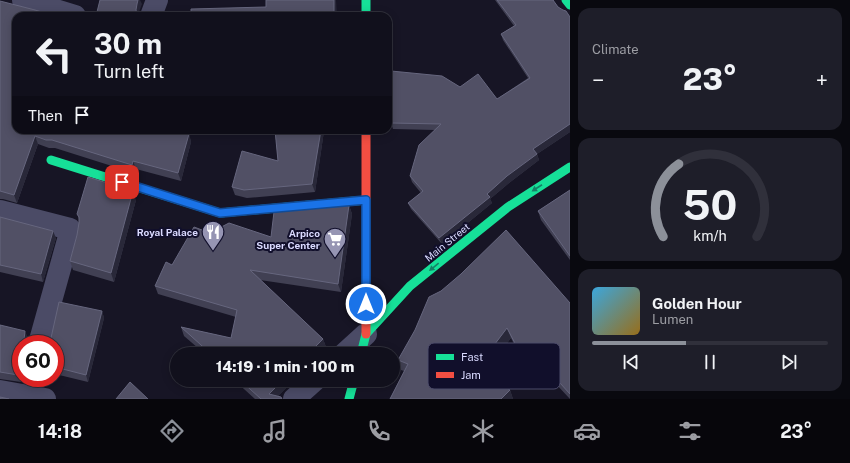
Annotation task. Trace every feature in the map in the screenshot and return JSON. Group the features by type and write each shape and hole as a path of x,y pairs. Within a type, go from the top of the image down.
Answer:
{"main road":[{"path":"366,0 366,12"},
{"path":"566,0 570,5"},
{"path":"363,344 366,134"},
{"path":"52,160 220,213 366,200"},
{"name":"Main Street","path":"363,344 410,286 508,207 570,166"},
{"path":"349,399 352,387"}],"street":[{"path":"23,0 63,12"},
{"path":"152,12 157,0"},
{"path":"0,211 70,229 42,335"},
{"path":"294,399 307,387"},
{"path":"0,391 33,391"}],"building":[{"path":"100,0 138,0 137,12 97,12"},
{"path":"266,0 334,0 334,12 191,12 191,9 266,7"},
{"path":"497,0 553,0 558,7 566,11 570,17 570,124 533,149 537,154 507,176 487,194 490,197 439,238 408,203 423,191 410,176 419,145 441,124 392,123 392,71 442,76 460,87 478,74 497,99 530,78 501,34 516,25"},
{"path":"0,1 42,12 12,12 12,134 189,134 178,173 133,161 132,165 35,136 14,195 0,191"},
{"path":"275,134 320,134 312,184 244,190 232,187 242,151 278,161"},
{"path":"88,177 133,191 111,273 70,261 79,223 79,217 77,214"},
{"path":"570,190 570,256 538,211"},
{"path":"349,205 338,284 250,270 323,339 315,347 203,347 181,327 231,338 237,310 155,286 166,262 172,265 194,227 210,233 229,223 271,237 274,212"},
{"path":"0,217 53,231 41,274 0,265"},
{"path":"506,230 570,303 570,394 560,383 560,343 515,343 507,328 496,343 428,343 428,389 510,390 501,399 390,399 396,387 400,387 400,380 408,364 400,361 400,356 415,330 429,297 441,291 461,274"},
{"path":"59,302 102,311 86,375 64,369 64,335 52,335"},
{"path":"0,325 25,331 25,335 12,335 12,374 0,372"},
{"path":"130,382 148,399 116,399"},
{"path":"248,387 276,387 269,394 281,397 282,399 261,399"}],"traffic: fast":[{"path":"366,0 366,12"},
{"path":"566,0 570,5"},
{"path":"51,160 220,213 366,200"},
{"path":"363,347 366,334 410,286 508,207 570,167"},
{"path":"349,399 352,387"}],"traffic: jam":[{"path":"366,134 366,334"}],"place":[{"name":"Royal Palace","path":"213,252"},
{"name":"Arpico Super Center","path":"335,258"}],"route":[{"path":"122,182 220,213 366,200 366,304"}]}
